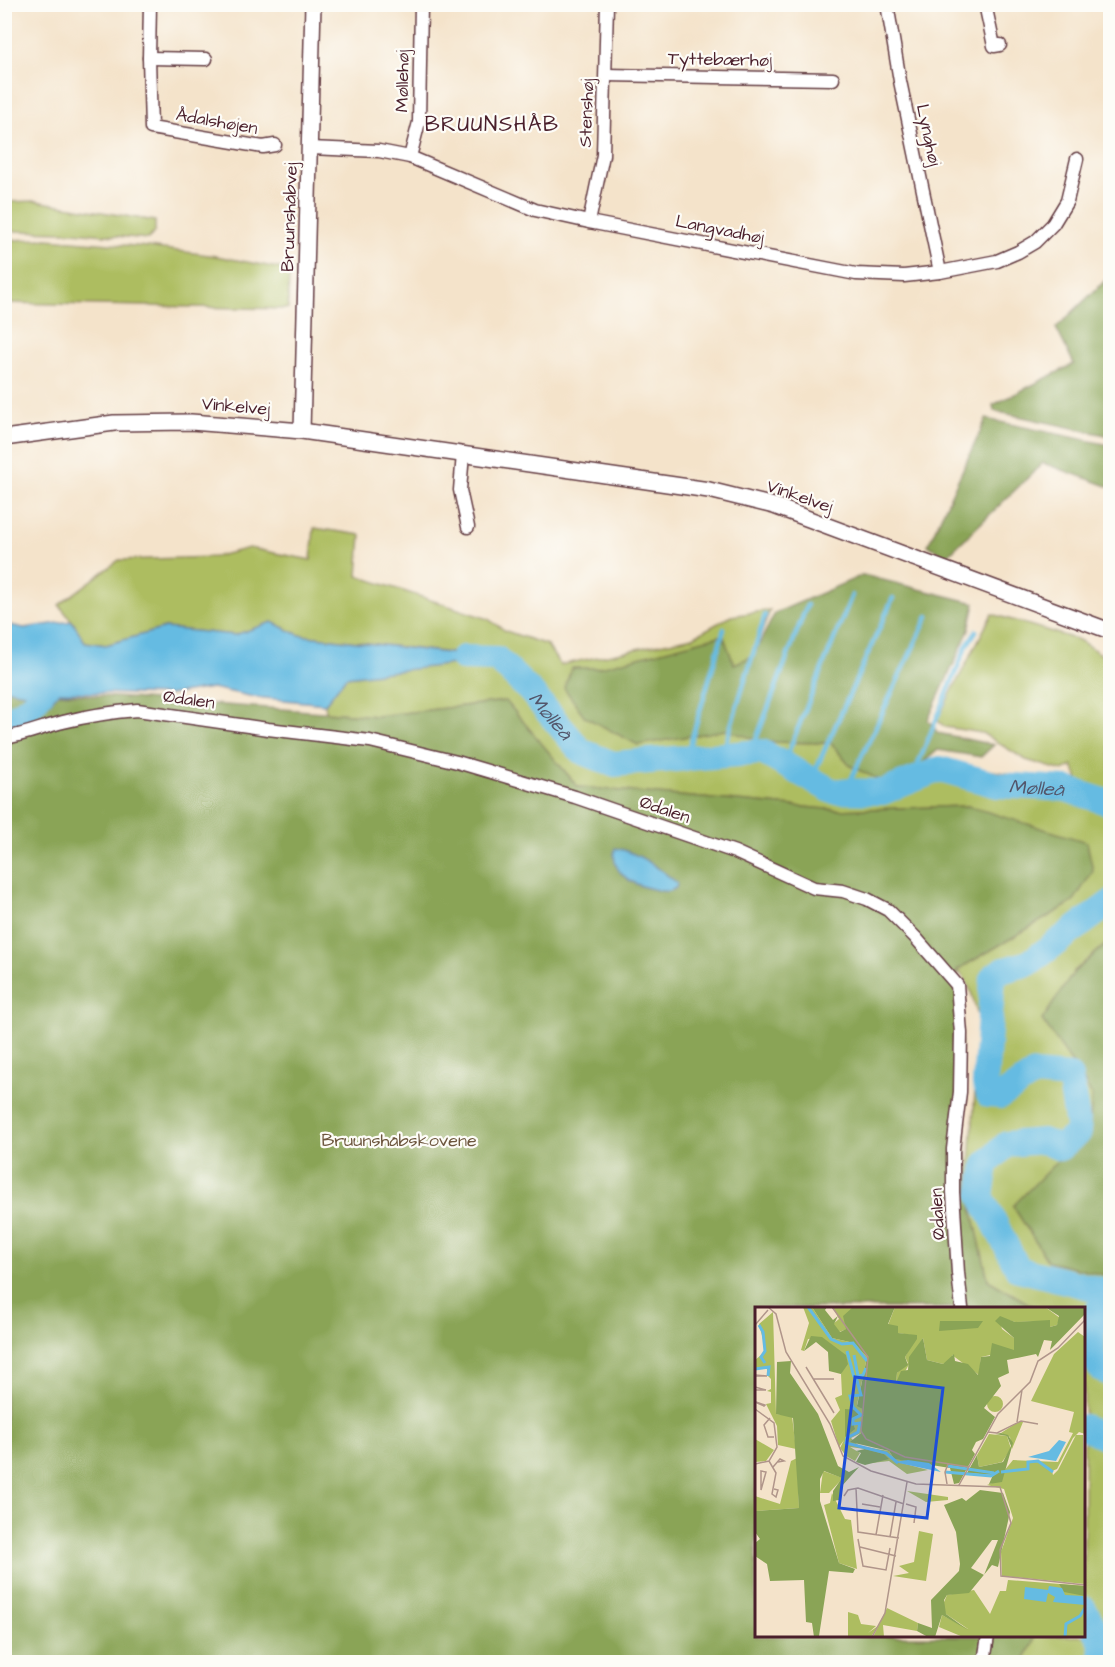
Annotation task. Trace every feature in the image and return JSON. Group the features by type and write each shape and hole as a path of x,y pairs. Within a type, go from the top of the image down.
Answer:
{"street":[{"name":"Ådalshøjen","path":"150,4 151,128 262,147 275,146"},
{"name":"Bruunshåbvej","path":"302,431 313,4"},
{"name":"Møllehøj","path":"410,157 419,122 421,4"},
{"name":"Stenshøj","path":"589,222 603,155 607,4"},
{"name":"Lynghøj","path":"886,4 940,272"},
{"path":"985,4 994,46 1000,45"},
{"path":"149,58 206,59"},
{"name":"Tyttebærhøj","path":"606,75 832,79"},
{"name":"Langvadhøj","path":"310,148 379,151 410,157 535,210 589,222 856,274 904,276 997,261 1035,242 1053,224 1067,201 1077,159"},
{"name":"Vinkelvej","path":"4,438 114,423 191,422 302,431 709,490 774,506 1110,631"},
{"path":"463,454 460,490 468,527"},
{"name":"Ødalen","path":"4,738 63,722 119,711 137,710 370,741 457,762 575,797 735,852 814,888 843,891 867,899 888,910 957,985 961,1033 960,1092 953,1149 953,1192 962,1307"},
{"path":"984,1662 988,1637"}],"green space":[{"path":"36,201 155,221 155,232 148,239 73,232 5,231 5,202"},
{"path":"47,239 148,247 216,256 289,270 288,309 5,303 5,240"},
{"path":"1110,276 1110,436 994,411 993,405 1074,364 1056,328"},
{"path":"986,419 1110,445 1110,487 1043,463 946,557 928,545"},
{"path":"314,528 361,535 358,576 488,619 506,631 547,645 560,665 693,637 731,616 770,610 753,656 769,742 831,743 850,766 913,771 927,760 1080,785 1073,766 1063,771 1026,760 982,733 945,727 937,720 992,614 1079,640 1110,660 1110,795 1088,789 1110,798 1110,941 1073,972 1081,1076 1092,1096 1089,1131 1071,1147 1048,1262 1110,1275 1110,1662 1023,1662 1034,1640 1033,1637 1085,1637 1085,1307 1034,1307 988,1280 968,1190 980,1023 971,992 965,979 957,970 1073,902 968,806 837,810 578,787 505,701 377,716 326,712 325,704 346,677 494,658 299,635 272,622 235,635 165,628 106,645 85,642 59,605 119,560 214,557 249,548 311,560"},
{"path":"863,575 975,603 969,630 928,720 938,733 994,745 981,757 938,750 913,771 886,783 850,766 831,743 766,742 725,730 638,745 585,717 564,688 572,668 597,668 723,635 734,664 753,656 775,613"},
{"name":"Bruunshåbskovene","path":"4,689 377,716 506,701 578,787 837,810 968,806 1087,842 1093,871 1073,902 957,970 968,1190 988,1280 1034,1307 755,1307 755,1637 1033,1637 1034,1640 1023,1662 5,1662"},
{"path":"1110,941 1110,1275 1108,1276 1048,1262 1013,1206 1089,1131 1092,1096 1081,1076 1042,1020 1074,972"}],"water":[{"path":"72,621 85,642 106,645 165,628 235,635 272,622 299,635 497,659 346,677 325,704 254,697 212,688 169,695 60,692 49,703 34,695 5,689 5,624 24,628"},
{"path":"615,848 632,853 656,866 677,883 676,888 662,891 630,881 619,871 614,857"}],"waterway":[{"path":"783,765 852,595"},
{"path":"811,780 893,598"},
{"path":"751,753 807,605"},
{"path":"722,755 765,615"},
{"path":"845,792 928,616"},
{"path":"686,758 724,629"},
{"path":"911,781 966,647 976,631"},
{"name":"Mølleå","path":"463,658 497,659 531,692 581,751 613,764 762,752 832,791 883,792 940,769 997,785 1066,789 1110,803"},
{"name":"Mølleå","path":"4,720 15,716 31,705 56,666"},
{"name":"Mølleå","path":"1110,903 1029,963 1001,971 993,977 985,1084 989,1095 1001,1096 1034,1074 1070,1077 1079,1132 1060,1148 1043,1141 1007,1144 986,1164 981,1196 1018,1269 1101,1290 1102,1301 1093,1322 1092,1355 1100,1368 1110,1374"},
{"path":"1099,1308 1110,1305"},
{"name":"Mølleå","path":"1085,1427 1110,1439"},
{"name":"Mølleå","path":"1085,1611 1102,1642 1101,1662"}],"district":[{"name":"BRUUNSHÅB","path":"492,124"}]}
